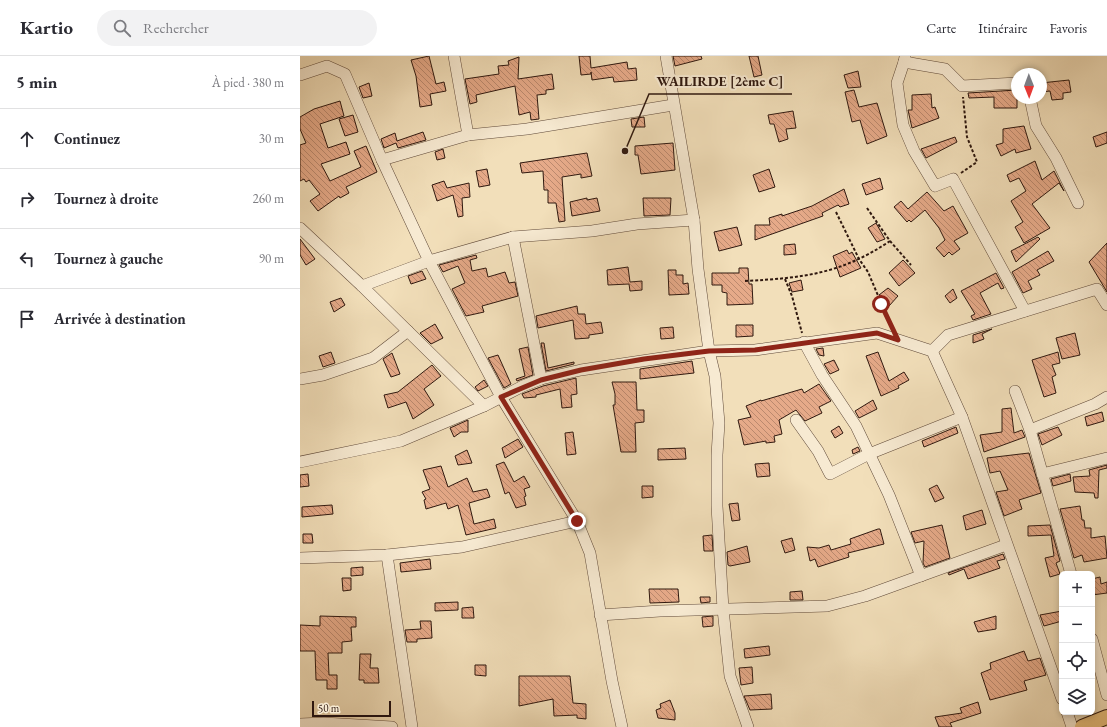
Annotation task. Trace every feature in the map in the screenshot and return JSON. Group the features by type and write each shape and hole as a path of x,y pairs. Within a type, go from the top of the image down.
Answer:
{"main road":[{"path":"1082,727 1107,717"}],"street":[{"path":"454,56 468,135"},
{"path":"666,56 673,105 694,220 698,269 709,351 715,376 719,423 717,455 717,506 723,609 730,676 748,727"},
{"path":"1011,83 962,86 945,69 905,59 897,83 903,125 914,150 935,186 953,179 1025,311"},
{"path":"300,75 327,66 346,74 382,160 429,261 501,397 577,521 590,553 622,727"},
{"path":"1031,104 1036,126 1056,158 1078,203"},
{"path":"382,160 468,135 527,129 673,105"},
{"path":"362,286 429,261 513,237 592,231 637,224 694,220"},
{"path":"300,228 362,286 484,406"},
{"path":"513,237 541,380"},
{"path":"932,351 948,335 1097,289 1107,305"},
{"path":"300,379 323,375 373,358 408,331"},
{"path":"300,462 401,441 541,380 581,370 709,351 755,350 877,333 932,351 962,417 1006,545 1059,691"},
{"path":"804,342 822,376 856,426 889,495 921,576"},
{"path":"1015,391 1030,430 1070,571"},
{"path":"1030,430 1095,404 1107,397"},
{"path":"796,420 818,451 830,474 869,454 962,417"},
{"path":"1042,474 1107,458"},
{"path":"300,558 387,555 462,547 577,521"},
{"path":"600,614 828,606 865,596 1006,545"},
{"path":"387,555 412,727"},
{"path":"1093,643 1107,695"},
{"path":"1068,715 1072,727"},
{"path":"300,724 324,723 392,727"}],"path":[{"path":"953,179 977,162 967,137 962,86"},
{"path":"867,208 890,241 911,265"},
{"path":"836,212 859,259 868,272 898,340"},
{"path":"745,281 785,279 837,269 859,259 890,241"},
{"path":"785,279 792,296 804,342"}],"building":[{"path":"429,56 436,84 444,82 446,91 430,94 432,105 420,107 416,76 411,60"},
{"path":"579,56 590,56 591,68 627,62 628,69 636,68 637,80 614,82 613,77 592,80 591,72 591,74 581,75"},
{"path":"673,56 701,56 702,59 675,66"},
{"path":"749,56 758,56 762,75 754,77"},
{"path":"519,57 518,79 552,74 554,89 546,90 546,94 537,95 539,119 531,120 530,112 519,115 515,86 476,95 477,102 470,104 465,79 499,74 498,66 509,65 508,61"},
{"path":"858,71 861,87 848,88 844,75"},
{"path":"1069,80 1071,92 1063,93 1063,99 1052,100 1050,91 1047,91 1047,82"},
{"path":"369,83 372,96 363,98 359,87"},
{"path":"854,90 859,107 877,103 887,136 867,144 860,120 852,122 845,92"},
{"path":"1011,90 1011,104 1017,104 1017,108 994,108 994,97 969,98 968,93"},
{"path":"931,94 932,108 935,107 939,118 912,128 908,110 912,110 912,95"},
{"path":"340,101 344,116 320,124 328,148 346,142 350,154 321,164 330,181 361,167 354,151 366,146 377,172 346,187 349,193 340,198 339,196 318,211 310,201 320,194 309,180 306,182 304,179 300,181 300,145 306,143 300,129 300,117 314,109"},
{"path":"793,111 796,128 786,129 788,139 779,142 774,124 770,124 768,115"},
{"path":"353,115 358,132 345,136 339,119"},
{"path":"644,117 645,127 632,127 631,119"},
{"path":"1024,126 1031,149 1016,153 1015,149 1001,156 996,145 1003,143 1003,129"},
{"path":"423,132 426,140 398,148 396,143 384,148 381,139 395,133 397,141"},
{"path":"1107,132 1107,143 1096,147 1093,137"},
{"path":"955,137 957,142 926,158 921,149"},
{"path":"673,143 675,170 641,174 638,155 635,155 635,146"},
{"path":"443,149 445,158 437,160 435,152"},
{"path":"587,153 592,176 581,178 581,174 562,177 565,221 559,222 556,203 548,203 548,190 544,190 543,171 522,173 520,163"},
{"path":"1035,161 1042,180 1054,171 1064,191 1059,183 1032,204 1050,228 1024,243 1015,227 1023,222 1011,201 1026,191 1019,178 1010,182 1007,175"},
{"path":"487,169 490,185 479,187 476,171"},
{"path":"769,169 775,187 759,192 753,175"},
{"path":"880,178 883,189 866,195 862,184"},
{"path":"444,181 447,188 469,183 470,197 462,198 463,216 458,217 453,195 437,201 432,185"},
{"path":"844,189 849,204 840,207 838,205 822,213 823,216 755,240 755,225 770,225 769,218 782,214 782,216 812,206"},
{"path":"927,192 944,211 953,206 968,233 954,241 960,249 952,255 949,252 944,257 936,248 945,240 939,228 925,210 911,222 909,220 907,222 894,207 901,201 908,209"},
{"path":"587,198 587,200 597,198 600,211 572,216 570,202"},
{"path":"643,198 671,198 670,215 644,216"},
{"path":"876,223 885,239 877,242 868,228"},
{"path":"737,227 742,245 719,251 714,232"},
{"path":"1038,237 1040,239 1016,262 1011,251"},
{"path":"300,239 315,259 306,265 300,255"},
{"path":"1107,243 1107,292 1089,262"},
{"path":"795,244 796,254 784,255 784,245"},
{"path":"847,250 849,254 852,252 861,268 840,277 833,256"},
{"path":"1048,251 1054,261 1037,270 1040,275 1028,281 1032,289 1023,293 1012,272"},
{"path":"476,255 477,258 470,260 472,271 486,268 488,277 505,272 509,283 515,282 518,296 482,306 484,312 466,316 452,289 465,283 458,266 443,272 439,265"},
{"path":"903,260 915,273 899,286 889,273"},
{"path":"628,267 630,282 642,281 642,290 630,291 629,284 608,285 607,270"},
{"path":"739,268 748,268 749,284 752,284 753,304 727,305 727,293 722,292 722,285 712,285 712,273 739,273"},
{"path":"668,270 676,270 676,275 683,275 683,284 688,283 689,294 669,295"},
{"path":"422,271 426,279 411,284 408,276"},
{"path":"996,273 1004,288 1001,289 998,283 980,293 991,314 973,320 971,316 975,314 961,291"},
{"path":"801,280 803,290 792,292 789,283"},
{"path":"888,288 898,296 889,306 879,295"},
{"path":"953,289 957,298 950,303 945,296"},
{"path":"341,298 345,305 334,312 330,302"},
{"path":"577,306 578,314 585,314 586,324 601,322 603,333 589,335 589,338 575,339 573,320 538,328 536,316"},
{"path":"435,324 443,338 431,344 420,333"},
{"path":"736,325 753,325 753,336 736,337"},
{"path":"673,327 674,338 661,339 660,328"},
{"path":"992,329 982,334 984,339 973,343 973,335"},
{"path":"1075,333 1080,355 1062,359 1056,338"},
{"path":"541,343 544,343 548,368 574,362 574,364 546,371"},
{"path":"528,347 533,375 517,381 516,379 525,376 519,349"},
{"path":"823,348 824,356 819,355 816,349"},
{"path":"331,352 335,363 323,367 319,356"},
{"path":"878,352 889,381 904,372 909,380 898,386 899,388 881,396 866,356"},
{"path":"1058,352 1060,363 1052,365 1056,375 1052,377 1056,393 1044,397 1032,360"},
{"path":"392,353 400,374 391,377 383,359"},
{"path":"498,355 511,384 504,388 488,358"},
{"path":"834,360 839,370 830,374 824,364"},
{"path":"692,361 694,373 640,379 640,369"},
{"path":"432,365 441,376 424,389 434,405 413,419 406,402 388,408 384,395 398,392"},
{"path":"576,378 577,394 571,395 572,407 562,408 560,389 536,395 536,397 524,398 522,394 543,386"},
{"path":"484,380 488,386 478,391 475,387"},
{"path":"612,382 636,382 637,410 644,410 644,422 635,423 636,452 621,452 613,405 615,405 615,394"},
{"path":"819,384 831,401 819,407 822,413 805,421 796,410 779,420 782,434 774,436 775,442 766,443 766,441 744,445 738,420 751,417 746,406 761,400 802,389 804,393"},
{"path":"873,400 877,409 859,418 855,411"},
{"path":"1011,408 1014,433 1022,430 1025,437 984,452 980,435 1002,432 1002,409"},
{"path":"1102,412 1104,421 1087,426 1085,417"},
{"path":"468,420 468,432 461,432 454,437 450,428"},
{"path":"839,426 843,433 835,438 831,431"},
{"path":"956,427 958,433 924,447 922,441"},
{"path":"1058,427 1062,435 1042,445 1038,434"},
{"path":"573,432 576,454 567,455 565,433"},
{"path":"518,439 523,447 505,458 502,448"},
{"path":"858,447 860,451 853,454 852,450"},
{"path":"685,448 686,459 658,460 658,449"},
{"path":"467,450 472,463 458,465 455,456"},
{"path":"1029,453 1041,493 1019,500 1022,509 1004,516 996,492 1008,490 1000,471 990,473 987,458"},
{"path":"504,462 514,482 524,476 530,487 524,489 526,505 516,508 509,492 505,494 496,465"},
{"path":"769,463 770,476 757,477 755,464"},
{"path":"1107,465 1107,468 1099,470 1098,498 1095,498 1094,493 1075,492 1073,477 1090,476 1089,470"},
{"path":"441,466 448,487 467,478 473,492 487,489 490,497 469,503 474,524 494,519 496,528 466,535 458,505 448,509 446,503 426,509 424,500 426,499 422,492 430,489 423,470"},
{"path":"308,474 309,486 300,487 300,475"},
{"path":"1070,474 1071,481 1053,486 1051,479"},
{"path":"937,485 944,498 935,502 929,489"},
{"path":"642,486 653,486 653,497 642,498"},
{"path":"738,503 740,520 732,521 729,504"},
{"path":"332,505 333,514 302,517 302,507"},
{"path":"1080,506 1085,528 1091,528 1091,538 1105,536 1107,558 1084,562 1082,555 1074,558 1060,509"},
{"path":"982,510 986,524 966,530 963,516"},
{"path":"942,525 950,558 925,567 923,563 924,541 915,543 911,532"},
{"path":"1050,525 1060,561 1056,563 1059,574 1050,577 1045,558 1054,556 1051,535 1028,536 1028,526"},
{"path":"880,529 884,544 848,553 849,557 818,567 815,559 810,561 807,547 819,548 829,545 831,550 851,544 850,539"},
{"path":"303,534 312,534 313,543 303,543"},
{"path":"712,535 713,551 704,551 703,536"},
{"path":"792,538 795,550 785,553 781,541"},
{"path":"747,546 750,562 730,566 728,565 727,552"},
{"path":"1003,554 1005,559 997,561 1000,568 968,579 964,569 949,575 948,573"},
{"path":"430,559 431,569 401,572 400,563"},
{"path":"363,567 363,575 351,576 351,568"},
{"path":"1100,577 1101,584 1107,582 1107,593 1095,595 1095,578"},
{"path":"342,578 351,578 351,590 343,591"},
{"path":"649,589 678,589 679,602 650,603"},
{"path":"802,591 803,600 790,600 790,592"},
{"path":"700,597 710,597 710,602 701,603"},
{"path":"458,602 458,610 435,611 435,603"},
{"path":"473,607 474,618 462,618 462,608"},
{"path":"1059,612 1059,622 1044,626 1040,615"},
{"path":"320,616 356,617 356,627 351,627 352,641 342,642 342,653 328,653 329,675 337,675 337,689 327,689 327,680 316,680 315,651 300,651 300,625 320,626"},
{"path":"713,616 713,626 703,627 702,617"},
{"path":"996,616 996,629 978,632 974,622"},
{"path":"420,621 431,621 432,638 417,639 417,642 407,642 405,630 421,629"},
{"path":"769,646 770,655 745,658 744,649"},
{"path":"1024,651 1028,661 1040,658 1046,675 1024,681 1027,690 990,700 981,673 991,669 990,663"},
{"path":"360,654 371,654 370,668 378,668 379,683 364,683 364,680 359,680"},
{"path":"475,665 486,665 486,676 475,675"},
{"path":"752,667 753,683 741,685 739,668"},
{"path":"519,676 570,676 573,703 586,704 586,719 577,718 577,715 554,716 553,699 519,706"},
{"path":"771,694 772,709 750,710 744,696"},
{"path":"670,700 675,713 675,720 658,718 656,710 661,708 660,704"},
{"path":"978,702 981,713 950,723 952,727 939,727 935,717 962,713 960,708"}],"place":[{"name":"WAILIRDE [2ème C]","path":"625,151"}],"route":[{"path":"577,521 532,445 501,397 523,386 541,380 581,370 644,359 709,351 755,350 877,333 898,340 881,304"}]}
